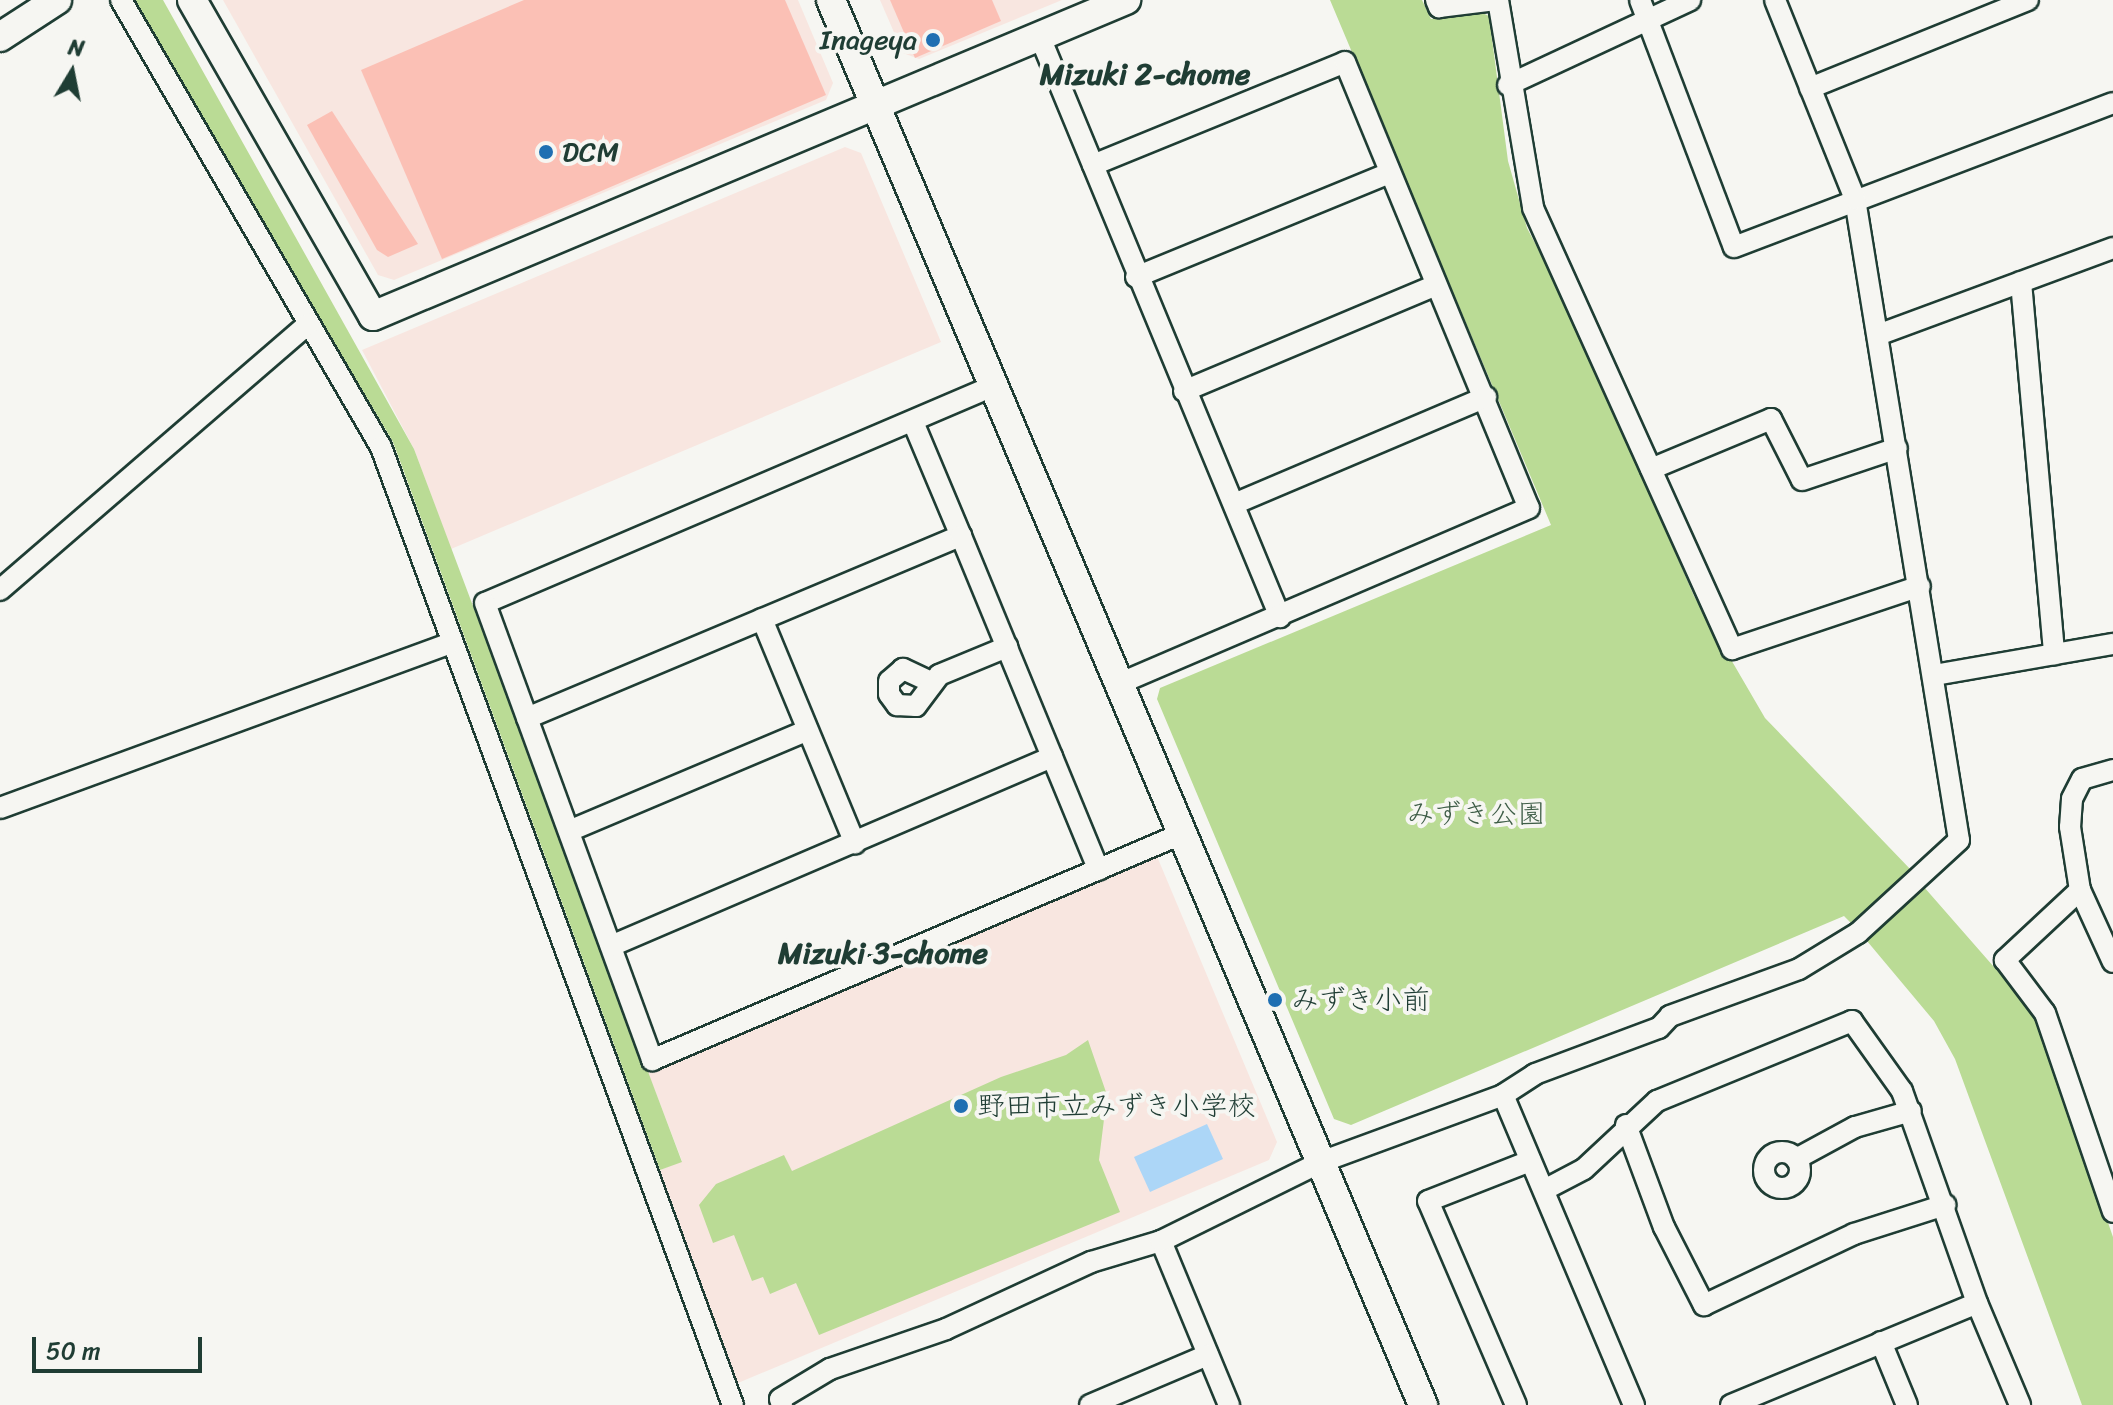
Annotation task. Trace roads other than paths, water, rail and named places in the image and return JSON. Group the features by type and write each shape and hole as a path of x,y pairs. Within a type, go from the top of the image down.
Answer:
{"street":[{"path":"0,37 57,0"},
{"path":"121,0 381,447 733,1405"},
{"path":"192,0 373,316 1126,0"},
{"path":"831,0 1423,1405"},
{"path":"1436,0 1439,7 1497,0 1508,85 1533,208 1732,649 1920,586"},
{"path":"1508,85 1644,10 1690,0"},
{"path":"782,1405 780,1399 830,1369 946,1329 1091,1262 1161,1241 1321,1162 1503,1095 1535,1074 1659,1028 1670,1016 1799,969 1813,955 1858,933 1959,840 1935,675 1855,199 1775,0"},
{"path":"1810,88 2028,0"},
{"path":"1644,10 1734,247 2113,103"},
{"path":"1040,37 1136,277 1280,617"},
{"path":"1093,165 1345,62 1436,285 1486,397 1529,508 1119,684"},
{"path":"1136,277 1389,173"},
{"path":"1878,335 2113,248"},
{"path":"2021,282 2054,655"},
{"path":"1184,391 1436,285"},
{"path":"0,590 308,324"},
{"path":"993,386 485,603 652,1060 1181,834"},
{"path":"1234,504 1486,397"},
{"path":"1651,469 1771,419 1802,480 1897,448"},
{"path":"913,422 1099,870"},
{"path":"527,718 961,536"},
{"path":"762,619 855,843"},
{"path":"0,808 451,643"},
{"path":"1935,675 2113,644"},
{"path":"931,682 1007,647"},
{"path":"569,831 808,730"},
{"path":"611,946 1052,757"},
{"path":"2113,770 2082,779 2072,799 2080,890 2106,932 2113,962"},
{"path":"2080,890 2005,960 2045,1013 2113,1212"},
{"path":"1544,1190 1584,1169 1626,1125 1657,1101 1852,1021 1911,1111 1977,1303 2020,1405"},
{"path":"1503,1095 1634,1405"},
{"path":"1796,1159 1855,1127 1911,1111"},
{"path":"1626,1125 1664,1227 1704,1305 1854,1234 1945,1205"},
{"path":"1516,1405 1428,1201 1530,1161"},
{"path":"1161,1241 1229,1405"},
{"path":"1741,1403 1977,1303"},
{"path":"1881,1342 1907,1405"},
{"path":"1090,1405 1208,1355"}],"water":[{"path":"1207,1124 1223,1159 1150,1192 1134,1157"}],"place":[{"name":"Inageya","path":"933,40"},
{"name":"DCM","path":"546,152"},
{"name":"みずき小前","path":"1275,1000"},
{"name":"野田市立みずき小学校","path":"961,1106"}],"district":[{"name":"Mizuki 2-chome","path":"1145,74"},
{"name":"Mizuki 3-chome","path":"883,953"}],"park label":[{"name":"みずき公園","path":"1476,814"}]}
